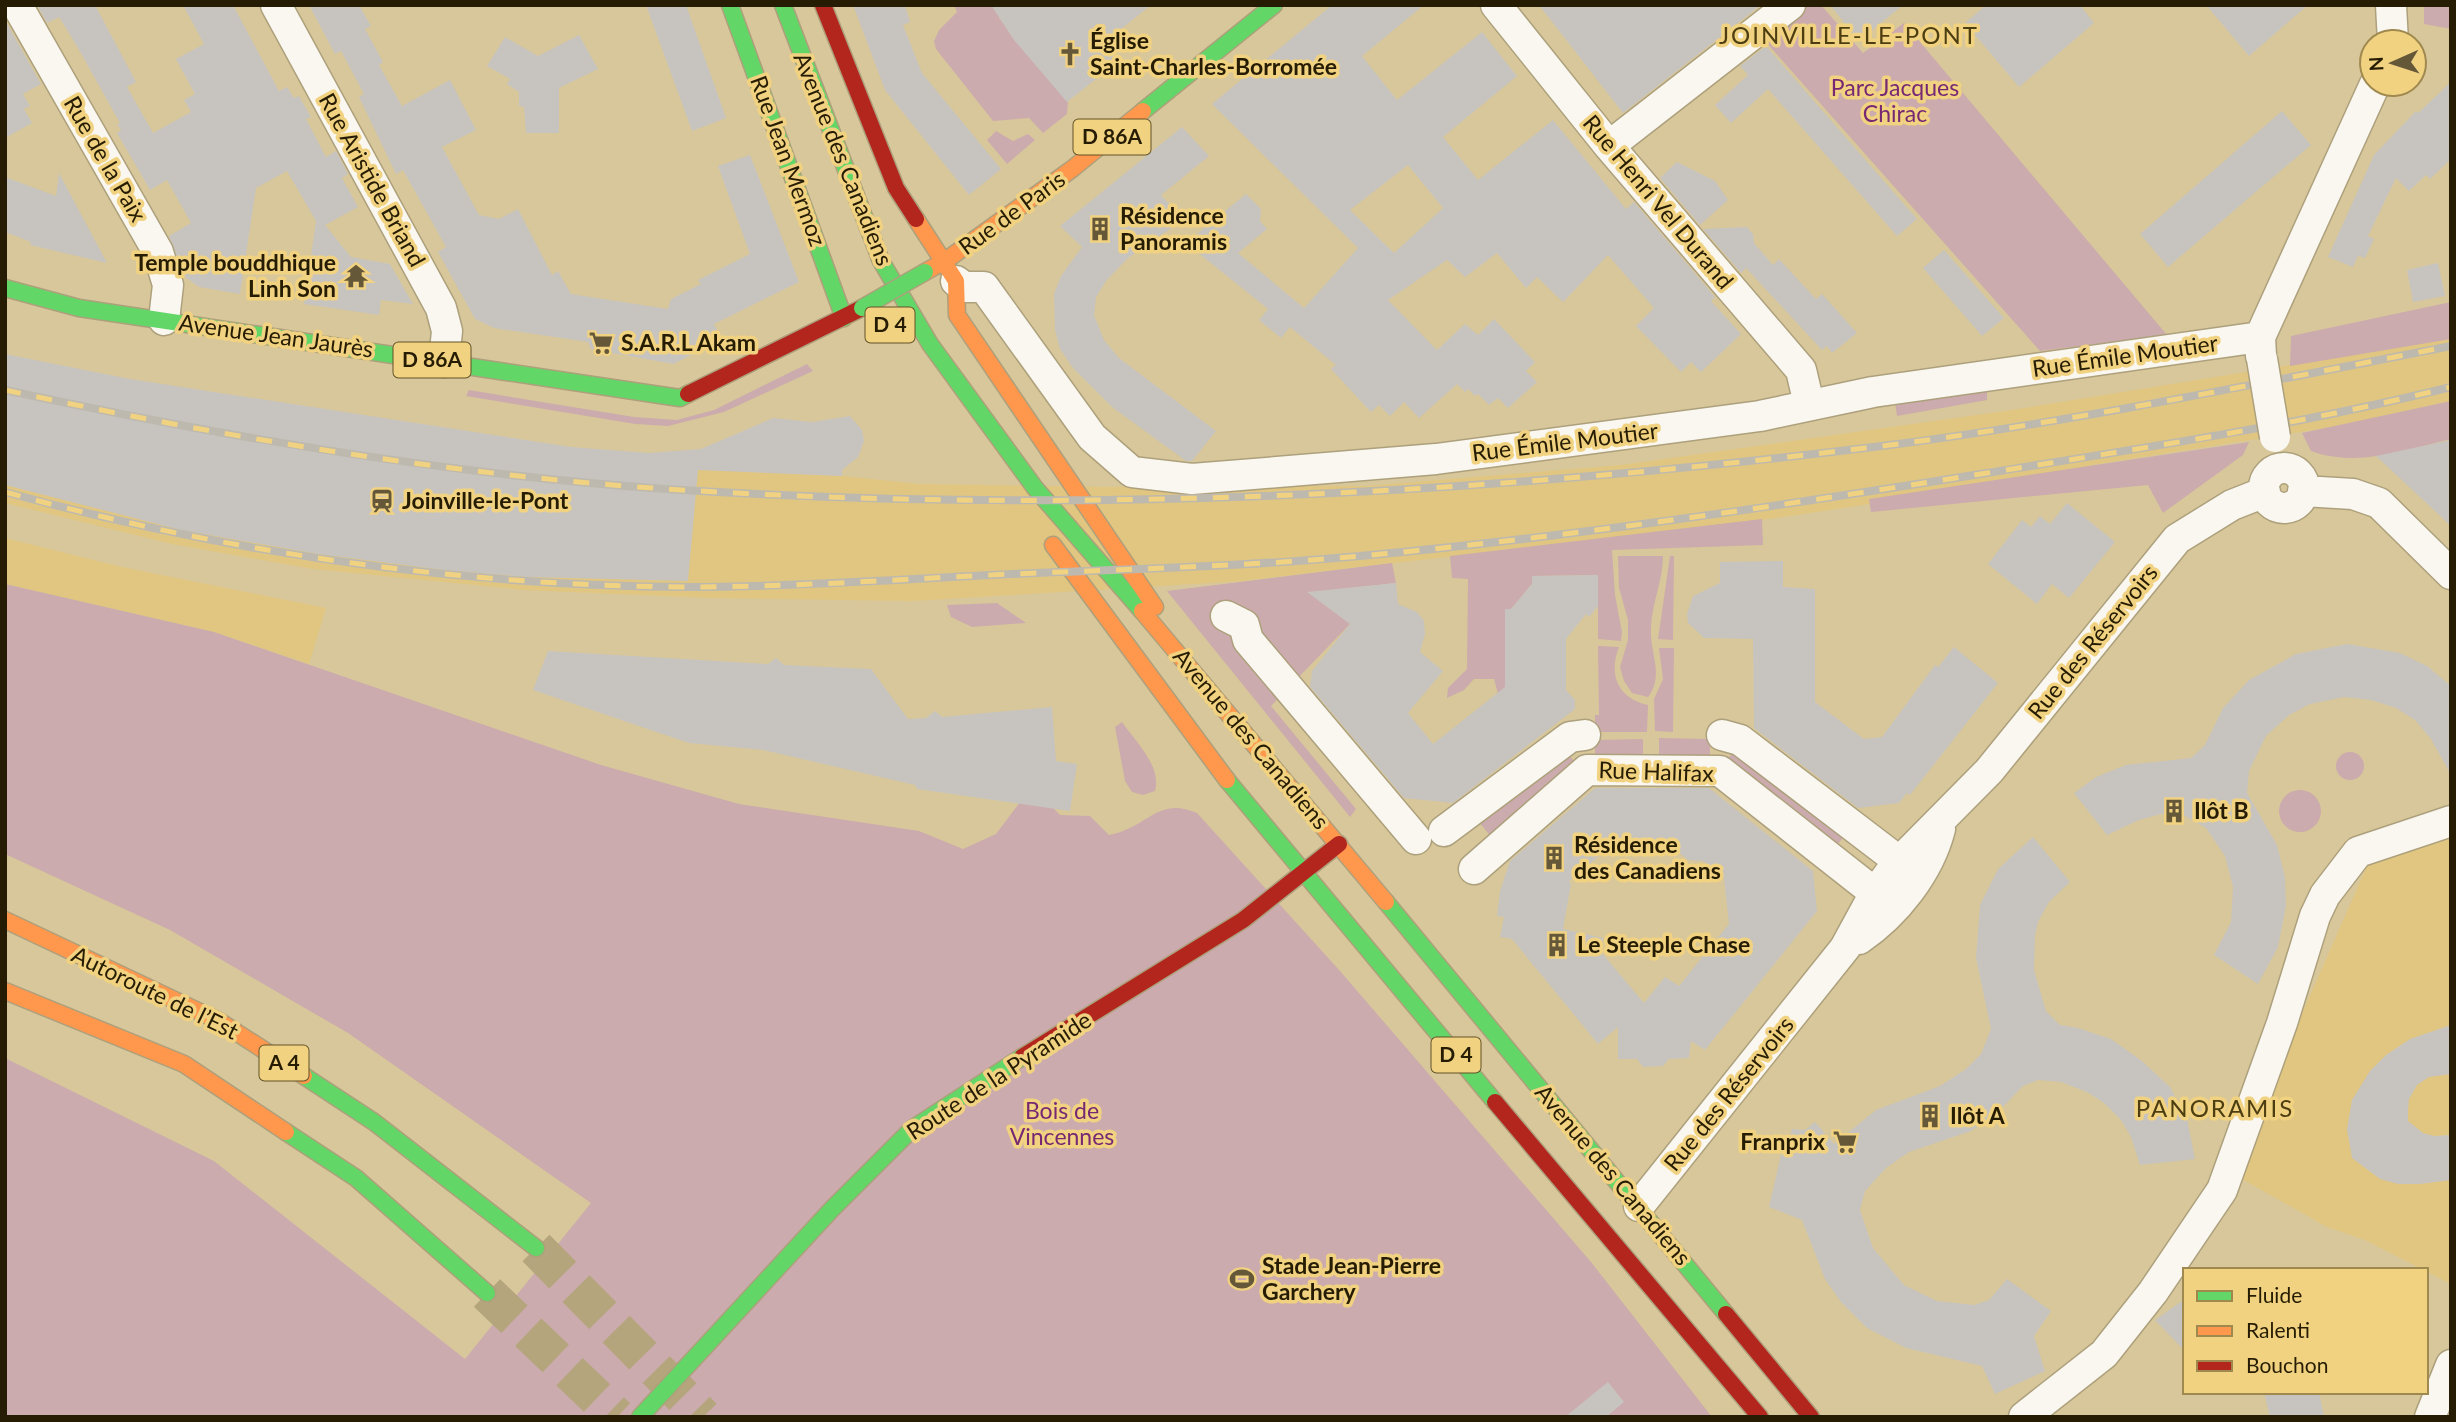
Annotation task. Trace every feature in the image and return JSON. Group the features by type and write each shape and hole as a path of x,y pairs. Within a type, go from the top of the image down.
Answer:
{"main road":[{"name":"Rue Jean Mermoz","path":"730,5 844,318"},
{"name":"Avenue des Canadiens","path":"783,5 881,261 930,344 1035,488 1208,685 1811,1417"},
{"path":"823,5 896,188 951,271 957,316 1208,685"},
{"name":"Rue de Paris","path":"951,271 1274,5"},
{"name":"Avenue Jean Jaurès","path":"5,288 79,308 444,362 576,385 680,398 844,318 925,272 951,271"},
{"name":"Avenue des Canadiens","path":"867,283 886,316"},
{"name":"Avenue des Canadiens","path":"1046,537 1211,760 1303,874 1759,1417"},
{"name":"Route de la Pyramide","path":"640,1417 832,1209 912,1129 992,1075 1075,1027 1243,920 1339,844"},
{"name":"Autoroute de l’Est","path":"5,920 219,1021 374,1122 536,1248"},
{"name":"A 4","path":"5,991 184,1064 356,1178 487,1293"}],"street":[{"name":"Rue de la Paix","path":"17,5 158,252 168,285 164,320"},
{"name":"Rue Aristide Briand","path":"276,5 441,308 447,331 444,362"},
{"name":"Rue Henri Vel Durand","path":"1496,5 1609,146 1801,370 1810,404"},
{"path":"1605,150 1790,5"},
{"path":"2391,5 2392,28"},
{"path":"2369,98 2261,348 2275,437 2272,481 2275,506 2288,508 2298,502 2303,491 2353,494 2379,503 2451,574"},
{"name":"Rue Émile Moutier","path":"951,271 964,287 984,288 1092,437 1132,472 1192,479 1436,458 1760,416 1873,392 2261,348"},
{"name":"Rue des Réservoirs","path":"1639,1206 1845,948 1875,893 1900,862 1989,771 2178,539 2272,481"},
{"name":"Rue Halifax","path":"1226,617 1244,625 1248,640 1275,671 1430,835 1570,737 1585,735"},
{"name":"Rue Halifax","path":"1722,735 1740,740 1900,862"},
{"name":"Rue Halifax","path":"1474,869 1587,770 1720,771 1875,893"},
{"name":"Rue des Réservoirs","path":"1845,948 1872,930 1911,887 1934,852 1942,818"},
{"path":"2024,1417 2104,1354 2153,1292 2222,1190 2281,1023 2315,916 2325,895 2358,852 2451,821"},
{"path":"2430,1417 2451,1365"}],"shaded area":[{"path":"2451,339 2451,401 2338,426 2092,465 2062,475 1777,518 1243,581 913,601 709,598 524,590 313,569 172,544 5,503 5,376 644,467 842,476 919,484 1107,487 1366,486 1621,465 2012,410"},
{"path":"5,538 122,567 326,608 309,664 214,632 5,584"},
{"path":"2451,833 2451,1284 2428,1272 2428,1268 2420,1268 2365,1240 2327,1227 2242,1179 2301,1016 2371,857"}],"green space":[{"path":"954,5 1005,5 1000,10 999,18 1068,102 1067,114 1043,133 1029,118 993,121 936,49 934,41 939,30 957,12"},
{"name":"Parc Jacques Chirac","path":"1807,5 1821,5 1863,53 1904,23 2167,335 2040,351 1764,40"},
{"path":"2424,5 2451,5 2451,29 2424,24"},
{"path":"996,131 1013,141 1028,134 1035,140 1007,164 987,140"},
{"path":"2451,302 2451,339 2290,366 2291,336"},
{"path":"807,364 813,371 724,412 668,426 635,424 466,396 469,390 634,417 677,420 714,410"},
{"path":"1987,391 1987,400 1897,416 1895,402"},
{"path":"2451,401 2451,439 2381,456 2328,456 2311,451 2302,433"},
{"path":"2249,442 2243,455 2163,513 2148,485 1871,512 1869,499"},
{"path":"1762,519 1763,545 1612,550 1621,641 1598,639 1598,575 1532,576 1532,584 1511,609 1505,609 1505,660 1511,689 1498,694 1494,679 1474,679 1464,690 1447,698 1448,688 1467,669 1468,579 1452,578 1450,556"},
{"path":"1618,556 1663,556 1651,627 1656,672 1653,689 1648,697 1632,693 1624,681 1620,667 1628,640 1628,620 1619,588"},
{"path":"1670,556 1674,556 1673,640 1658,639"},
{"path":"1392,563 1396,583 1314,592 1350,624 1271,706 1356,809 1350,817 1167,591"},
{"name":"Bois de Vincennes","path":"5,584 214,632 601,765 739,804 919,831 963,849 996,834 1032,786 1060,815 1090,816 1109,835 1172,808 1197,813 1340,971 1591,1262 1712,1417 5,1417 5,1058 214,1161 465,1359 591,1203 348,1033 170,930 5,854"},
{"path":"997,603 1026,623 972,627 951,617 947,605"},
{"path":"1598,646 1619,647 1615,676 1629,697 1648,705 1647,732 1595,732 1595,715 1599,715"},
{"path":"1659,648 1674,648 1673,732 1655,731 1654,699 1663,679"},
{"path":"1122,722 1151,763 1155,772 1155,791 1143,795 1132,792 1125,781 1115,727"},
{"path":"1659,738 1710,739 1710,760 1659,760"},
{"path":"1643,739 1643,760 1595,761 1595,740"},
{"path":"1736,748 1846,834 1833,850 1724,764"},
{"path":"1566,751 1580,769 1493,839 1478,821"},
{"path":"2350,752 2360,756 2364,766 2360,776 2350,780 2340,776 2336,766 2340,756"},
{"path":"2300,790 2315,796 2321,811 2315,826 2300,832 2285,826 2279,811 2285,796"}],"building":[{"path":"37,5 95,5 136,82 127,87 153,133 191,112 184,100 195,94 176,59 204,44 183,5 233,5 279,91 287,87 294,98 299,96 311,117 306,119 326,157 336,151 348,174 342,178 358,207 325,225 351,257 390,264 413,304 381,300 379,315 304,304 316,221 287,171 256,188 240,294 199,287 184,276 169,236 191,223 167,180 150,190 117,133 121,130 117,124 120,123 78,48 59,17 47,23"},
{"path":"309,5 359,5 371,26 365,29 383,62 379,65 402,106 450,80 476,130 442,147 479,215 499,219 518,209 552,275 558,271 571,294 668,309 671,299 701,284 698,280 750,254 718,166 750,155 799,282 714,324 720,336 712,340 714,344 673,364 591,349 588,342 494,328 475,319 438,252 446,247 403,170 396,174 359,97 364,94 341,51 335,54"},
{"path":"646,5 686,5 726,118 692,131"},
{"path":"853,5 905,5 910,22 903,25 922,73 1001,169 969,195 885,90"},
{"name":"Église Saint-Charles-Borromée","path":"991,5 1151,5 1105,42 1120,60 1067,102 1014,40"},
{"path":"1332,5 1424,5 1362,56 1397,100 1482,32 1517,76 1443,137 1478,180 1553,120 1626,209 1634,202 1715,297 1711,301 1741,334 1701,372 1691,362 1681,372 1636,326 1654,308 1608,255 1563,302 1537,277 1526,288 1497,253 1465,277 1447,260 1388,300 1437,350 1465,324 1478,335 1494,319 1535,362 1526,371 1537,382 1508,408 1498,398 1489,405 1478,394 1475,396 1468,389 1465,392 1457,384 1419,418 1404,402 1390,416 1379,405 1371,412 1331,369 1336,365 1290,327 1281,338 1259,320 1268,309 1186,243 1246,194 1261,209 1260,221 1267,229 1238,253 1304,308 1358,248 1212,104","holes":["1408,165 1443,208 1394,253 1350,210"]},
{"path":"1539,5 1761,5 1623,113"},
{"path":"1830,5 1903,5 1859,41"},
{"path":"1986,5 2080,5 2094,23 2019,87 1965,23"},
{"path":"2206,5 2308,5 2249,56"},
{"path":"5,20 41,84 23,94 30,106 24,109 32,123 5,138"},
{"path":"579,35 598,69 559,88 559,133 526,133 524,107 519,106 519,92 507,84 510,79 487,66 505,37 538,56"},
{"path":"1766,46 1917,219 1897,236 1768,89 1731,123 1715,105 1748,75 1740,66"},
{"path":"2451,82 2451,159 2430,179 2426,175 2409,191 2396,178 2368,236 2374,239 2365,258 2358,256 2353,267 2328,257 2374,155 2416,111 2418,113"},
{"path":"2282,111 2311,145 2168,267 2140,234"},
{"path":"1182,127 1209,156 1161,195 1183,220 1128,258 1106,281 1096,297 1094,315 1104,340 1119,358 1216,431 1192,461 1186,461 1112,407 1073,368 1060,349 1055,330 1054,294 1061,276 1082,247 1060,226"},
{"path":"1677,162 1715,181 1728,200 1700,225 1660,178"},
{"path":"59,173 107,263 30,245 31,242 5,232 5,177 56,196"},
{"path":"1747,227 1753,234 1754,243 1773,265 1779,259 1816,299 1822,294 1857,333 1832,353 1827,346 1822,350 1746,268 1741,273 1703,229"},
{"path":"1944,250 2004,318 1982,336 1923,268"},
{"path":"2438,263 2445,296 2413,302 2407,270"},
{"path":"5,354 130,379 571,447 649,453 701,449 773,418 812,422 850,416 862,430 864,441 858,457 842,470 842,476 698,470 688,581 527,577 444,570 318,554 181,530 5,485"},
{"path":"2451,440 2451,526 2376,456"},
{"path":"2067,503 2115,542 2069,598 2052,584 2037,604 1988,564 2022,520 2031,527 2040,516 2050,524"},
{"path":"1783,561 1783,587 1815,589 1815,702 1864,739 1882,737 1935,665 1938,667 1954,647 1998,683 1910,795 1907,793 1899,803 1858,808 1754,728 1753,639 1704,638 1688,623 1687,614 1693,596 1720,583 1720,562"},
{"path":"1598,575 1598,606 1589,617 1586,614 1566,639 1566,690 1575,700 1575,709 1453,803 1404,798 1310,687 1312,671 1350,624 1307,592 1396,583 1398,604 1417,612 1424,621 1425,634 1420,652 1443,671 1408,713 1433,744 1505,687 1505,609 1511,609 1532,584 1532,576"},
{"name":"Ilôt B","path":"2347,644 2400,653 2427,666 2451,686 2451,775 2431,739 2415,720 2396,708 2371,700 2344,697 2310,704 2289,715 2266,736 2249,771 2247,793 2277,845 2285,877 2286,906 2278,947 2258,984 2214,955 2231,922 2233,887 2225,856 2206,828 2185,816 2161,814 2139,820 2107,835 2074,793 2096,777 2126,765 2191,758 2205,745 2223,708 2249,680 2296,654"},
{"path":"548,651 768,664 776,658 784,665 871,669 908,719 926,718 935,711 942,717 1052,707 1056,761 1077,764 1070,811 917,789 915,785 763,750 689,743 533,690"},
{"path":"1595,788 1709,788 1813,871 1817,911 1705,1050 1691,1041 1689,1058 1669,1059 1663,1066 1643,1067 1637,1059 1618,1059 1618,1027 1598,1044 1512,939 1500,937 1504,917 1497,916 1500,891 1510,861","holes":["1618,849 1675,849 1688,860 1703,861 1724,878 1729,924 1679,986 1665,977 1644,1003 1601,952 1603,938 1563,929 1571,884 1569,881 1605,851 1609,856"]},
{"name":"Ilôt A","path":"2033,837 2070,882 2049,902 2038,922 2035,936 2034,970 2046,1011 2060,1025 2111,1039 2142,1061 2170,1087 2187,1119 2195,1159 2140,1165 2131,1137 2121,1120 2104,1103 2087,1092 2061,1082 2038,1080 2023,1086 1998,1112 1971,1131 1909,1152 1886,1168 1865,1191 1860,1210 1873,1248 1904,1285 1937,1301 1974,1305 1989,1300 2007,1279 2051,1311 2034,1336 2045,1371 1995,1394 1982,1366 1906,1348 1867,1328 1841,1302 1825,1279 1802,1220 1769,1207 1781,1155 1785,1155 1792,1129 1805,1130 1815,1122 1834,1144 1876,1110 1940,1086 1966,1069 1981,1054 1991,1029 1976,958 1980,905 1998,869"},
{"path":"2451,1025 2451,1074 2429,1077 2417,1085 2409,1099 2408,1121 2423,1133 2434,1136 2451,1135 2451,1180 2398,1184 2380,1179 2352,1158 2347,1129 2352,1100 2370,1071 2386,1055 2410,1039"},
{"path":"2183,1300 2183,1349 2155,1320"},
{"path":"1608,1382 1624,1402 1606,1417 1565,1417"},
{"path":"2264,1394 2319,1394 2324,1417 2270,1417"}],"tunnel":[{"path":"536,1248 703,1417"},
{"path":"487,1293 617,1417"}],"railway":[{"path":"5,390 251,438 500,474 666,489 819,497 1126,500 1432,488 1585,477 1890,445 2101,413 2451,346"},
{"path":"5,492 174,532 345,562 517,580 604,585 737,587 1286,562 1517,540 1753,509 2220,435 2394,401 2451,387"}],"traffic: fast":[{"path":"730,5 844,318"},
{"path":"783,5 881,261 930,344 1035,488 1142,611"},
{"path":"1143,111 1274,5"},
{"path":"862,308 925,272"},
{"path":"5,288 79,308 680,398 688,394"},
{"path":"1227,780 1495,1102"},
{"path":"1386,902 1726,1314"},
{"path":"640,1417 832,1209 912,1129 1022,1057"},
{"path":"304,1076 374,1122 536,1248"},
{"path":"286,1132 356,1178 487,1293"}],"traffic: slow":[{"path":"925,272 945,261 1072,169 1143,111"},
{"path":"916,219 956,281 957,315 1155,607"},
{"path":"1053,545 1227,780"},
{"path":"1142,611 1386,902"},
{"path":"5,920 219,1021 304,1076"},
{"path":"5,991 184,1064 286,1132"}],"traffic: jam":[{"path":"823,5 896,188 916,219"},
{"path":"688,394 862,308"},
{"path":"1022,1057 1243,920 1339,844"},
{"path":"1495,1102 1760,1417"},
{"path":"1726,1314 1811,1417"}],"place":[{"name":"Église Saint-Charles-Borromée","path":"1070,54"},
{"name":"Résidence Panoramis","path":"1100,229"},
{"name":"Temple bouddhique Linh Son","path":"356,276"},
{"name":"S.A.R.L Akam","path":"601,343"},
{"name":"Joinville-le-Pont","path":"382,501"},
{"name":"Ilôt B","path":"2174,811"},
{"name":"Résidence des Canadiens","path":"1554,858"},
{"name":"Le Steeple Chase","path":"1557,945"},
{"name":"Ilôt A","path":"1930,1116"},
{"name":"Franprix","path":"1845,1142"},
{"name":"Stade Jean-Pierre Garchery","path":"1242,1279"}],"district":[{"name":"JOINVILLE-LE-PONT","path":"1849,36"},
{"name":"PANORAMIS","path":"2215,1109"}]}
